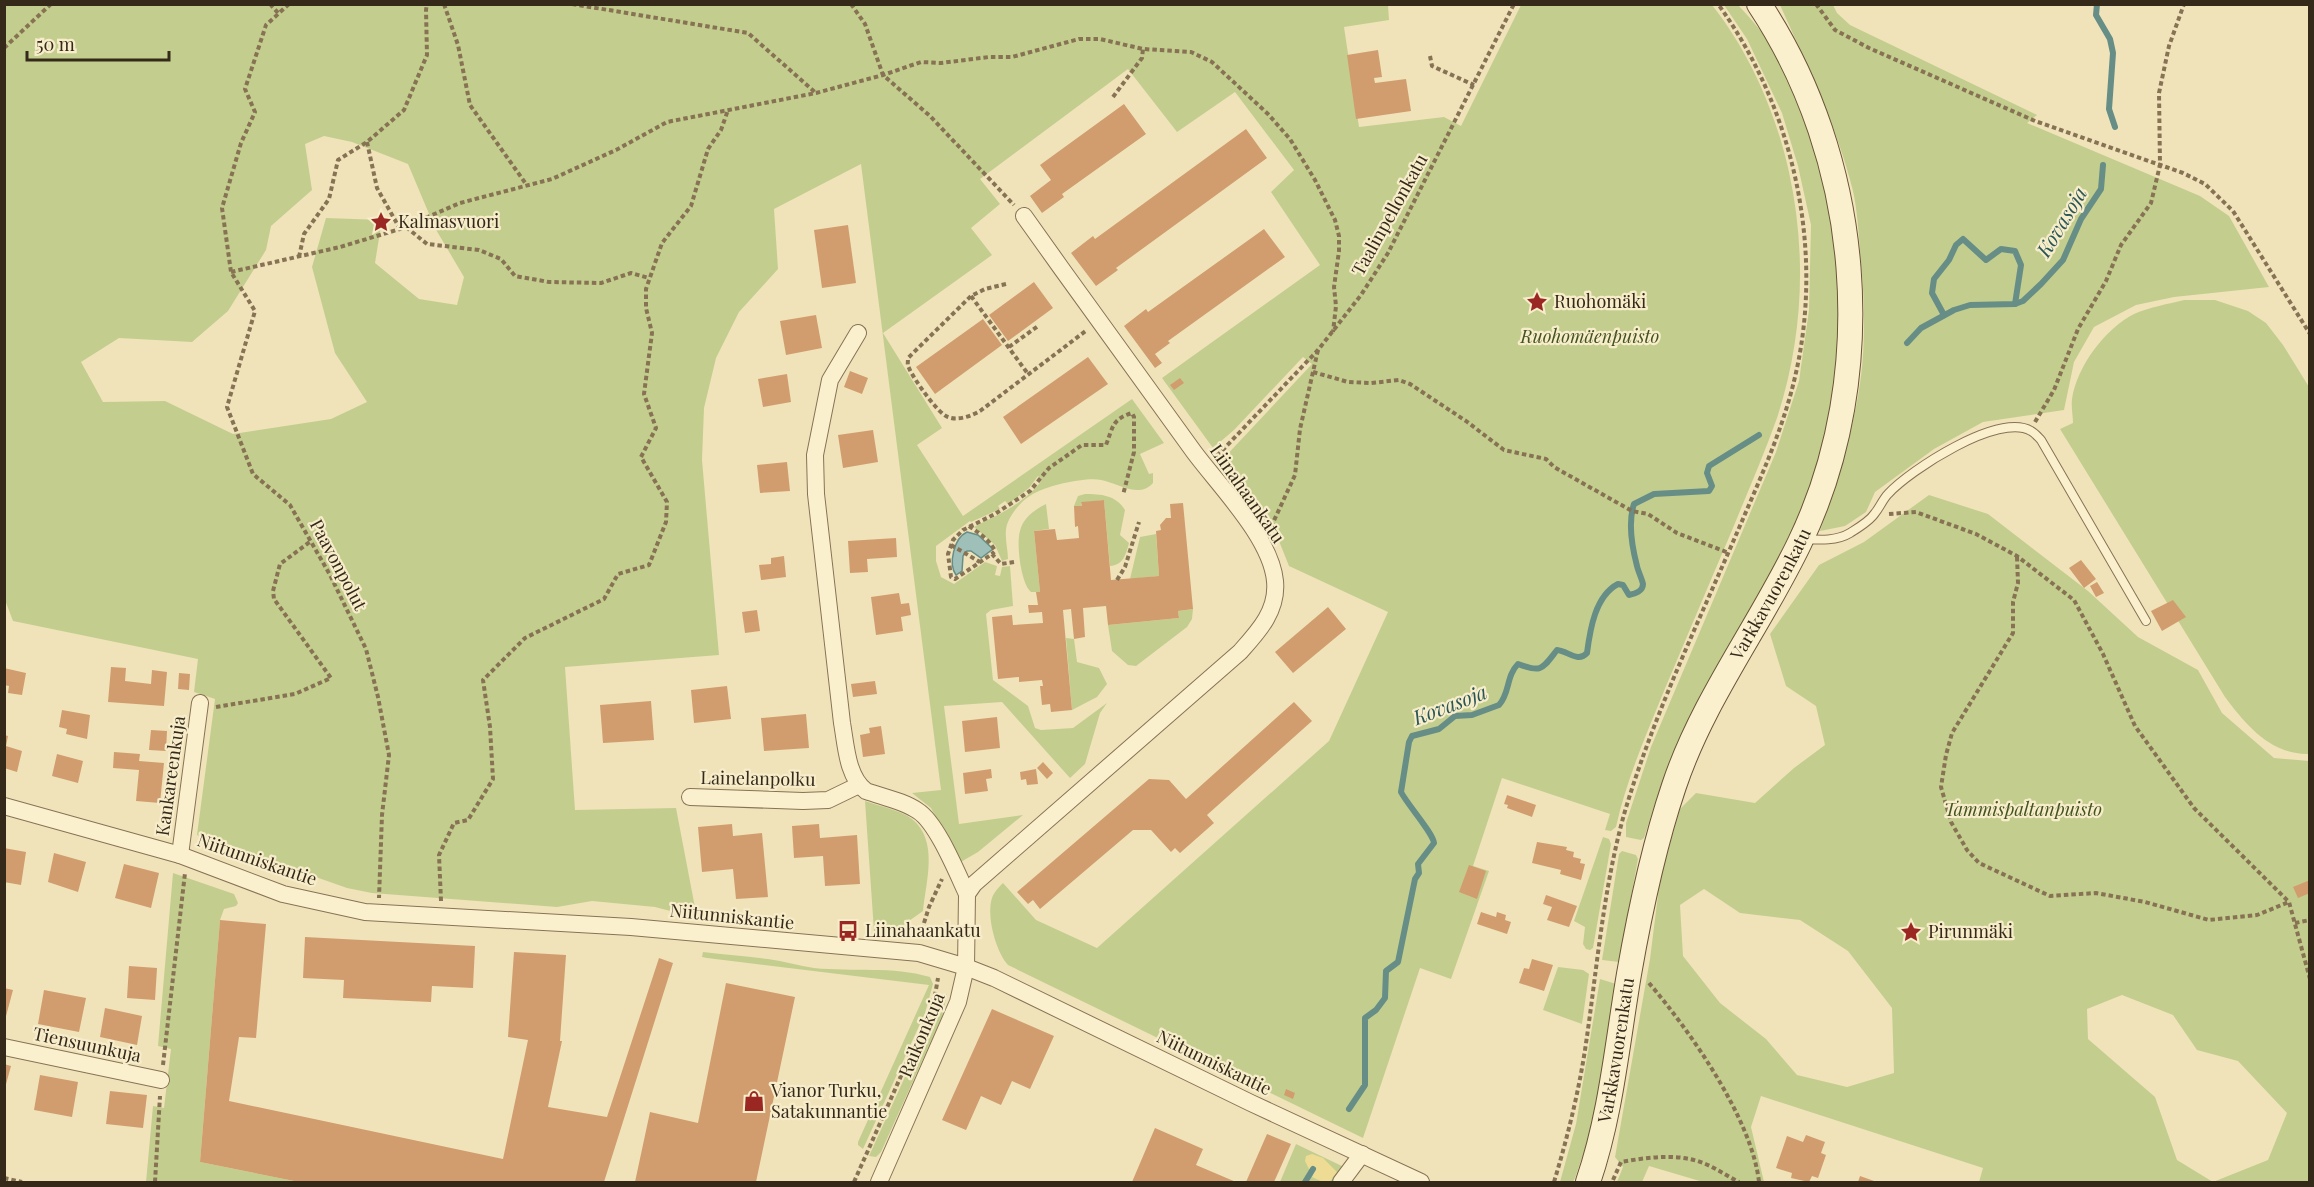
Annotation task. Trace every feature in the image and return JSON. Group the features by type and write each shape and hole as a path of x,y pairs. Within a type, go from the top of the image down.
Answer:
{"street":[{"name":"Varkkavuorenkatu","path":"1588,1182 1609,1105 1629,976 1649,872 1675,783 1697,731 1802,539 1826,475 1842,408 1849,366 1848,272 1838,195 1827,150 1792,62 1758,4"},
{"name":"Liinahaankatu","path":"967,894 974,884 1240,652 1263,624 1273,605 1274,595 1275,582 1270,559 1255,532 1024,216"},
{"path":"858,333 830,380 815,455 816,494 842,723 849,761 859,785 866,791 920,811 938,836 967,894 966,966"},
{"name":"Kankareenkuja","path":"180,855 199,708"},
{"name":"Lainelanpolku","path":"690,797 828,800 859,785"},
{"name":"Niitunniskantie","path":"4,807 180,855 283,894 364,912 631,927 919,953 966,966 1421,1182"},
{"name":"Raikonkuja","path":"879,1182 958,1002 966,966"},
{"name":"Tiensuunkuja","path":"4,1047 161,1080"},
{"path":"1341,1182 1362,1154"}],"lane":[{"path":"1802,539 1831,540 1848,535 1874,516 1888,494 1912,473 1975,436 1997,429 2030,430 2041,440 2146,621"}],"path":[{"path":"4,48 51,4"},
{"path":"270,4 279,14"},
{"path":"290,4 266,25 245,89 255,112 242,143 222,208 231,272 298,257 400,229 460,203 552,179 616,150 667,122 816,93 921,62 941,63 989,57 1012,57 1079,39 1100,39 1143,49 1191,52 1212,63 1269,114 1304,161 1335,220 1339,236 1339,251 1334,287 1336,306 1333,332"},
{"path":"298,257 304,234 330,199 338,160 367,142 404,110 427,56 427,4"},
{"path":"444,4 458,45 470,105 526,184"},
{"path":"572,4 748,33 816,93"},
{"path":"851,4 865,24 883,75 930,116 1024,216"},
{"name":"Taalinpellonkatu","path":"1205,466 1318,350 1361,295 1388,253 1514,4"},
{"path":"1554,1182 1567,1141 1585,1052 1598,955 1618,838 1626,808 1660,713 1772,451 1795,376 1806,295 1800,204 1795,170 1785,135 1752,58 1734,26 1718,4"},
{"path":"1816,4 1835,30 1869,48 2035,121 2160,165 2205,184 2233,211 2310,334"},
{"path":"2030,430 2054,390 2078,329 2106,281 2121,245 2151,203 2160,165 2159,93 2169,46 2184,4"},
{"path":"1113,97 1142,58 1143,49"},
{"path":"1430,56 1432,66 1474,85"},
{"path":"442,904 439,855 454,823 468,820 494,780 490,727 483,680 525,638 604,599 618,574 649,565 666,522 667,502 641,457 656,428 644,394 652,333 646,308 646,289 662,243 691,206 708,149 721,130 728,111"},
{"path":"367,142 377,188 400,229"},
{"path":"406,227 427,244 479,250 501,258 515,276 549,282 601,283 631,273 650,278"},
{"name":"Paavonpolut","path":"231,272 255,311 227,408 253,474 290,505 330,575 366,650 378,697 389,755 382,815 379,901"},
{"path":"1006,284 985,289 971,296 908,358 908,366 913,375 941,413 948,418 969,417 980,411 1100,321"},
{"path":"971,296 1028,374"},
{"path":"1009,347 1038,326"},
{"path":"1270,530 1295,475 1300,429 1318,350"},
{"path":"1313,372 1348,382 1371,383 1399,380 1410,384 1466,421 1504,450 1546,459 1554,467 1632,511 1648,514 1677,533 1729,553"},
{"path":"969,526 984,536 995,551 955,579 951,577 948,554 953,546 953,540 963,530 969,526 995,514 1030,491 1049,468 1082,445 1106,445 1114,422 1132,413 1134,452 1123,495"},
{"path":"1874,516 1916,512 1976,534 2017,556 2074,600 2103,654 2135,726 2194,808 2289,902 2310,979"},
{"path":"1117,580 1125,567 1139,522"},
{"path":"199,708 295,694 331,678 274,599 273,591 279,564 311,541"},
{"path":"953,546 980,562"},
{"path":"992,554 1001,564 1014,562"},
{"path":"2017,556 2018,583 2013,602 2013,633 1952,733 1946,755 1941,787 1951,822 1967,850 1979,863 2050,896 2096,893 2145,902 2210,920 2257,915 2289,902"},
{"path":"155,1182 161,1080 185,873 180,855"},
{"path":"924,923 946,873"},
{"path":"2295,923 2310,920"},
{"path":"854,1182 927,1015 935,995 938,978"},
{"path":"1647,980 1704,1059 1736,1112 1749,1141 1759,1182"},
{"path":"1612,1182 1621,1162 1661,1157 1681,1157 1708,1165 1739,1182"},
{"path":"4,1178 22,1182"}],"green space":[{"name":"Ruohomäenpuisto","path":"5,5 1388,5 1389,20 1344,27 1359,127 1444,117 1461,126 1521,5 1712,5 1750,63 1769,106 1784,150 1795,203 1800,265 1797,327 1786,388 1761,459 1644,741 1625,793 1616,827 1611,831 1605,830 1610,814 1502,778 1473,866 1489,871 1451,979 1420,968 1363,1138 1008,965 1000,952 991,924 992,898 1003,883 1036,920 1097,948 1329,741 1388,612 1289,566 1279,541 1222,460 1312,364 1303,357 1234,430 1213,448 1162,378 1320,265 1271,192 1294,170 1235,92 1177,132 1128,69 980,179 1000,204 971,228 992,255 883,333 942,428 917,445 963,516 1132,399 1164,443 1140,454 1149,474 1153,473 1153,483 1147,488 1128,489 1095,479 1069,482 1028,497 1020,504 1008,522 1006,536 1008,559 1002,561 995,545 974,527 1011,508 1027,496 1042,480 1038,476 1029,488 1008,504 1005,501 998,506 1000,509 970,521 936,546 936,561 941,577 954,584 985,562 997,566 995,575 1000,576 1002,567 1010,566 1013,606 991,610 986,614 993,680 1028,706 1035,728 1041,730 1073,728 1107,703 1100,713 1085,764 1070,778 1002,702 944,706 959,824 1023,815 978,852 959,863 931,808 912,793 941,790 861,164 774,209 778,269 739,312 716,358 704,408 702,460 719,655 565,667 575,810 676,808 697,918 655,907 592,901 557,907 372,893 347,888 197,835 215,699 194,692 198,659 13,621 5,600","holes":["324,136 352,142 408,164 435,228 464,277 457,305 419,299 375,263 382,220 326,218 312,267 335,353 367,402 331,419 233,434 165,401 103,402 81,362 119,338 192,342 228,311 266,250 271,226 312,190 305,144"]},
{"path":"1724,5 1738,5 1758,27 1774,51 1800,108 1820,167 1833,229 1838,292 1837,355 1829,418 1813,479 1789,537 1679,741 1662,782 1644,838 1641,840 1626,837 1626,823 1651,747 1776,452 1799,381 1809,310 1811,225 1798,166 1782,113 1747,39"},
{"path":"1780,5 1833,5 1837,13 1850,25 2037,115 2027,123 2200,196 2229,216 2269,287 2174,297 2136,305 2094,327 2074,362 2064,410 1983,422 1934,449 1875,492 1866,512 1845,526 1820,531 1853,422 1861,378 1864,343 1862,275 1853,191 1839,143 1821,96"},
{"path":"2184,300 2215,300 2248,311 2266,323 2283,345 2309,387 2309,754 2295,753 2271,744 2251,728 2225,697 2060,429 2073,423 2072,402 2075,386 2086,362 2103,339 2134,314"},
{"path":"1085,494 1113,498 1125,510 1120,535 1129,543 1125,555 1118,564 1110,566 1104,500 1074,506 1078,496"},
{"name":"Tammispaltanpuisto","path":"1929,495 1988,514 2088,591 2138,637 2198,670 2222,713 2274,758 2309,761 2309,1182 2213,1182 1979,1182 1983,1168 1761,1096 1751,1127 1764,1182 1703,1182 1649,1166 1642,1182 1617,1182 1623,1167 1615,1157 1650,959 1660,879 1680,809 1696,793 1755,803 1794,768 1825,745 1816,706 1786,686 1770,634 1819,565 1864,542","holes":["1704,889 1740,913 1800,920 1848,951 1892,1008 1894,1073 1847,1087 1797,1075 1766,1039 1720,1003 1683,956 1680,905","2122,995 2173,1015 2197,1050 2238,1061 2287,1113 2268,1160 2213,1182 2177,1160 2155,1097 2088,1039 2087,1009"]},
{"path":"1046,504 1049,529 1034,531 1040,592 1031,592 1027,588 1022,573 1019,537 1021,526 1026,518"},
{"path":"1156,534 1159,576 1130,579 1140,537"},
{"path":"1193,609 1192,619 1187,627 1136,666 1128,665 1112,651 1108,625 1179,618 1178,611"},
{"path":"1066,638 1074,639 1077,662 1099,668 1107,684 1097,697 1072,710"},
{"path":"865,801 912,819 926,838 929,862 923,911 892,933 874,931"},
{"path":"1603,837 1609,839 1611,844 1593,948 1590,950 1586,949 1583,944 1585,927 1574,921"},
{"path":"1622,851 1636,855 1638,859 1619,962 1602,960 1619,854"},
{"path":"173,873 234,894 238,903 236,906 224,909 220,920 200,1162 299,1182 146,1182 153,1106 164,1108 171,1049 158,1046"},
{"path":"703,952 768,959 814,968 887,970 930,977 933,984 925,1013 863,1149 858,1142 929,985 707,958 702,957"},
{"path":"1558,967 1583,970 1589,974 1582,1024 1543,1010"},
{"path":"1600,979 1616,984 1601,1094 1575,1178 1573,1182 1560,1182 1576,1124"},
{"path":"947,994 942,1017 881,1152 876,1157 869,1156 929,1024 939,995"},
{"path":"1296,1144 1344,1167 1333,1182 1329,1182 1333,1178 1323,1182 1280,1182"}],"sand":[{"path":"1312,1154 1323,1158 1337,1172 1329,1182 1312,1177 1315,1170 1309,1169 1305,1161 1306,1156"}],"water":[{"path":"967,532 978,535 993,549 981,558 967,551 963,556 962,571 956,575 953,564 954,552 962,535"}],"building":[{"path":"1378,50 1382,77 1374,78 1375,83 1406,79 1411,111 1356,119 1347,55"},
{"path":"1124,104 1146,134 1062,194 1064,197 1042,213 1030,196 1051,180 1040,165"},
{"path":"1246,129 1267,158 1116,268 1118,270 1096,286 1071,253 1093,236 1095,239"},
{"path":"848,225 856,283 822,288 814,230"},
{"path":"1264,229 1285,257 1168,341 1170,343 1155,354 1162,363 1155,368 1124,326 1146,309 1148,312"},
{"path":"1034,282 1053,308 1008,341 989,315"},
{"path":"816,315 822,348 786,355 780,321"},
{"path":"983,319 1002,345 935,394 916,367"},
{"path":"1088,357 1108,384 1021,444 1003,417"},
{"path":"850,371 868,378 862,394 844,387"},
{"path":"787,374 791,402 763,407 758,379"},
{"path":"1180,378 1184,383 1174,390 1170,385"},
{"path":"873,430 878,462 843,468 838,435"},
{"path":"787,462 790,491 760,493 757,465"},
{"path":"1104,500 1111,580 1159,576 1156,531 1161,530 1160,525 1166,518 1171,518 1170,504 1183,503 1193,609 1178,611 1179,618 1108,625 1106,606 1083,608 1085,637 1074,639 1071,609 1063,610 1072,710 1051,712 1050,704 1042,705 1040,686 1043,686 1042,680 1019,682 1019,677 998,679 992,617 1012,615 1013,625 1043,623 1042,612 1029,613 1028,605 1038,605 1036,592 1040,592 1034,531 1055,529 1057,540 1079,538 1078,526 1075,527 1074,506 1082,506 1081,502"},
{"path":"896,538 897,557 867,559 868,572 850,573 848,541"},
{"path":"784,556 786,577 761,580 759,565 771,564 771,558"},
{"path":"2081,560 2096,579 2084,588 2069,568"},
{"path":"2097,582 2104,593 2096,597 2090,586"},
{"path":"899,593 901,604 909,603 911,615 901,617 903,631 876,635 871,597"},
{"path":"2173,600 2186,617 2162,631 2151,611"},
{"path":"1328,607 1346,629 1293,673 1275,652"},
{"path":"757,610 760,631 745,633 742,612"},
{"path":"111,667 126,668 125,681 151,684 152,670 167,672 164,706 108,702"},
{"path":"4,668 26,673 22,695 8,693 9,686 4,685"},
{"path":"179,673 190,674 189,690 178,689"},
{"path":"875,681 877,694 853,697 851,684"},
{"path":"727,686 731,719 694,723 691,690"},
{"path":"651,701 654,740 603,743 600,705"},
{"path":"1294,702 1312,721 1207,815 1214,823 1180,853 1175,848 1171,852 1151,830 1133,830 1040,909 1033,900 1028,904 1017,892 1149,779 1169,780 1186,799"},
{"path":"62,710 90,715 87,739 66,734 67,729 59,727"},
{"path":"806,714 809,748 764,751 761,718"},
{"path":"997,717 1000,748 965,752 962,721"},
{"path":"881,726 885,754 863,757 860,735 870,733 869,728"},
{"path":"151,730 167,731 166,751 149,750"},
{"path":"4,735 8,736 6,746 22,751 17,772 4,768"},
{"path":"114,752 140,754 139,761 164,763 160,803 136,801 139,770 113,768"},
{"path":"57,754 83,761 78,783 52,776"},
{"path":"1043,762 1053,773 1047,779 1037,768"},
{"path":"991,769 992,778 986,779 988,791 965,794 963,773"},
{"path":"1036,769 1038,784 1027,785 1026,779 1021,780 1020,772"},
{"path":"1507,795 1536,805 1532,817 1507,808 1508,805 1504,804"},
{"path":"732,824 733,836 762,833 768,897 736,899 733,869 702,872 698,827"},
{"path":"819,824 820,838 857,835 860,884 825,886 823,856 794,858 792,826"},
{"path":"1537,842 1567,847 1566,850 1574,852 1573,857 1581,859 1580,863 1585,864 1581,880 1560,874 1561,870 1532,863"},
{"path":"4,848 26,852 21,885 4,882"},
{"path":"54,853 86,862 78,892 48,882"},
{"path":"124,864 159,873 151,908 115,898"},
{"path":"1469,865 1486,871 1477,899 1459,892"},
{"path":"2310,880 2310,893 2298,898 2293,887"},
{"path":"1546,895 1577,906 1569,927 1547,920 1552,907 1543,904"},
{"path":"1481,912 1496,917 1497,912 1506,915 1505,920 1511,922 1507,934 1477,924"},
{"path":"220,920 266,924 256,1038 239,1037 229,1101 503,1159 528,1040 508,1037 514,952 566,955 560,1041 562,1041 548,1107 607,1117 659,958 673,963 604,1182 299,1182 200,1162"},
{"path":"305,937 475,946 473,988 432,986 431,1002 343,998 344,980 303,978"},
{"path":"1532,959 1553,965 1544,991 1519,983 1524,968 1529,969"},
{"path":"129,966 157,968 155,1000 127,998"},
{"path":"726,983 795,997 756,1182 635,1182 650,1112 698,1123"},
{"path":"4,988 13,990 5,1020 4,1020"},
{"path":"44,990 86,998 79,1032 38,1024"},
{"path":"105,1008 142,1016 137,1045 100,1037"},
{"path":"992,1009 1054,1036 1030,1089 1012,1081 1001,1105 981,1096 966,1130 942,1120"},
{"path":"4,1064 11,1066 5,1088 4,1088"},
{"path":"40,1075 78,1082 72,1117 34,1110"},
{"path":"1286,1089 1295,1093 1293,1099 1284,1095"},
{"path":"110,1091 147,1095 143,1128 106,1124"},
{"path":"1155,1128 1203,1149 1196,1165 1236,1182 1132,1182"},
{"path":"1267,1134 1291,1144 1274,1182 1246,1182"},
{"path":"1806,1135 1825,1142 1821,1153 1826,1155 1818,1178 1812,1176 1809,1182 1791,1178 1792,1173 1776,1168 1787,1136 1803,1142"},
{"path":"1860,1176 1877,1182 1858,1182"}],"waterway":[{"name":"Kovasoja","path":"2097,4 2096,15 2110,39 2113,53 2109,109 2115,127"},
{"name":"Kovasoja","path":"1907,343 1921,328 1954,310 1970,305 2015,304 2023,301 2063,260 2081,219 2101,189 2103,165"},
{"path":"1944,315 1932,293 1934,279 1949,260 1956,245 1963,239 1986,260 2001,249 2015,251 2021,265 2015,304"},
{"name":"Kovasoja","path":"1349,1109 1365,1085 1365,1018 1376,1010 1385,998 1386,971 1398,962 1415,879 1419,873 1418,864 1434,843 1433,838 1401,792 1412,736 1439,729 1455,716 1472,715 1499,705 1518,664 1541,668 1557,650 1576,657 1584,656 1587,653 1595,614 1610,589 1618,584 1623,585 1629,595 1638,592 1643,586 1631,535 1634,504 1654,494 1709,491 1712,486 1707,473 1709,466 1759,435"},
{"name":"Kovasoja","path":"1305,1182 1313,1169"}],"place":[{"name":"Kalmasvuori","path":"381,222"},
{"name":"Ruohomäki","path":"1537,302"},
{"name":"Liinahaankatu","path":"848,931"},
{"name":"Pirunmäki","path":"1911,932"},
{"name":"Vianor Turku, Satakunnantie","path":"754,1101"}]}
